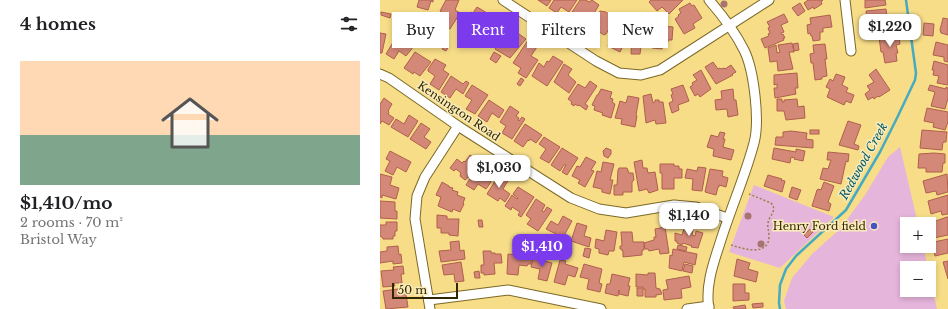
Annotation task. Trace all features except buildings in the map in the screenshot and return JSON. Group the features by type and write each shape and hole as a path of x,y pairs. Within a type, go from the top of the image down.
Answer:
{"street":[{"path":"503,0 596,61 619,73 641,75 660,70 769,0"},
{"path":"687,309 709,307 710,277 727,218 754,141 756,108 752,80 744,51 729,26 709,0"},
{"path":"845,0 851,50"},
{"name":"Kensington Road","path":"380,74 389,78 458,126 571,198 599,209 626,213 674,205 696,207 727,218"},
{"path":"458,126 425,177 417,196 415,219 429,304 508,290 601,309"}],"path":[{"path":"731,245 759,250 763,248 769,238 768,222 773,212 773,206 771,203 749,194"}],"shaded area":[{"name":"Henry Ford field","path":"900,147 916,217 900,217 900,253 925,253 926,261 900,261 900,297 934,297 937,309 786,309 784,301 792,278 812,254 840,229 865,195 888,157"},
{"path":"754,185 834,217 780,268 729,252"}],"waterway":[{"name":"Redwood Creek","path":"780,309 780,285 786,269 796,256 846,210 880,152 915,80 916,73 906,0"}],"place":[{"name":"Henry Ford field","path":"874,226"}]}
